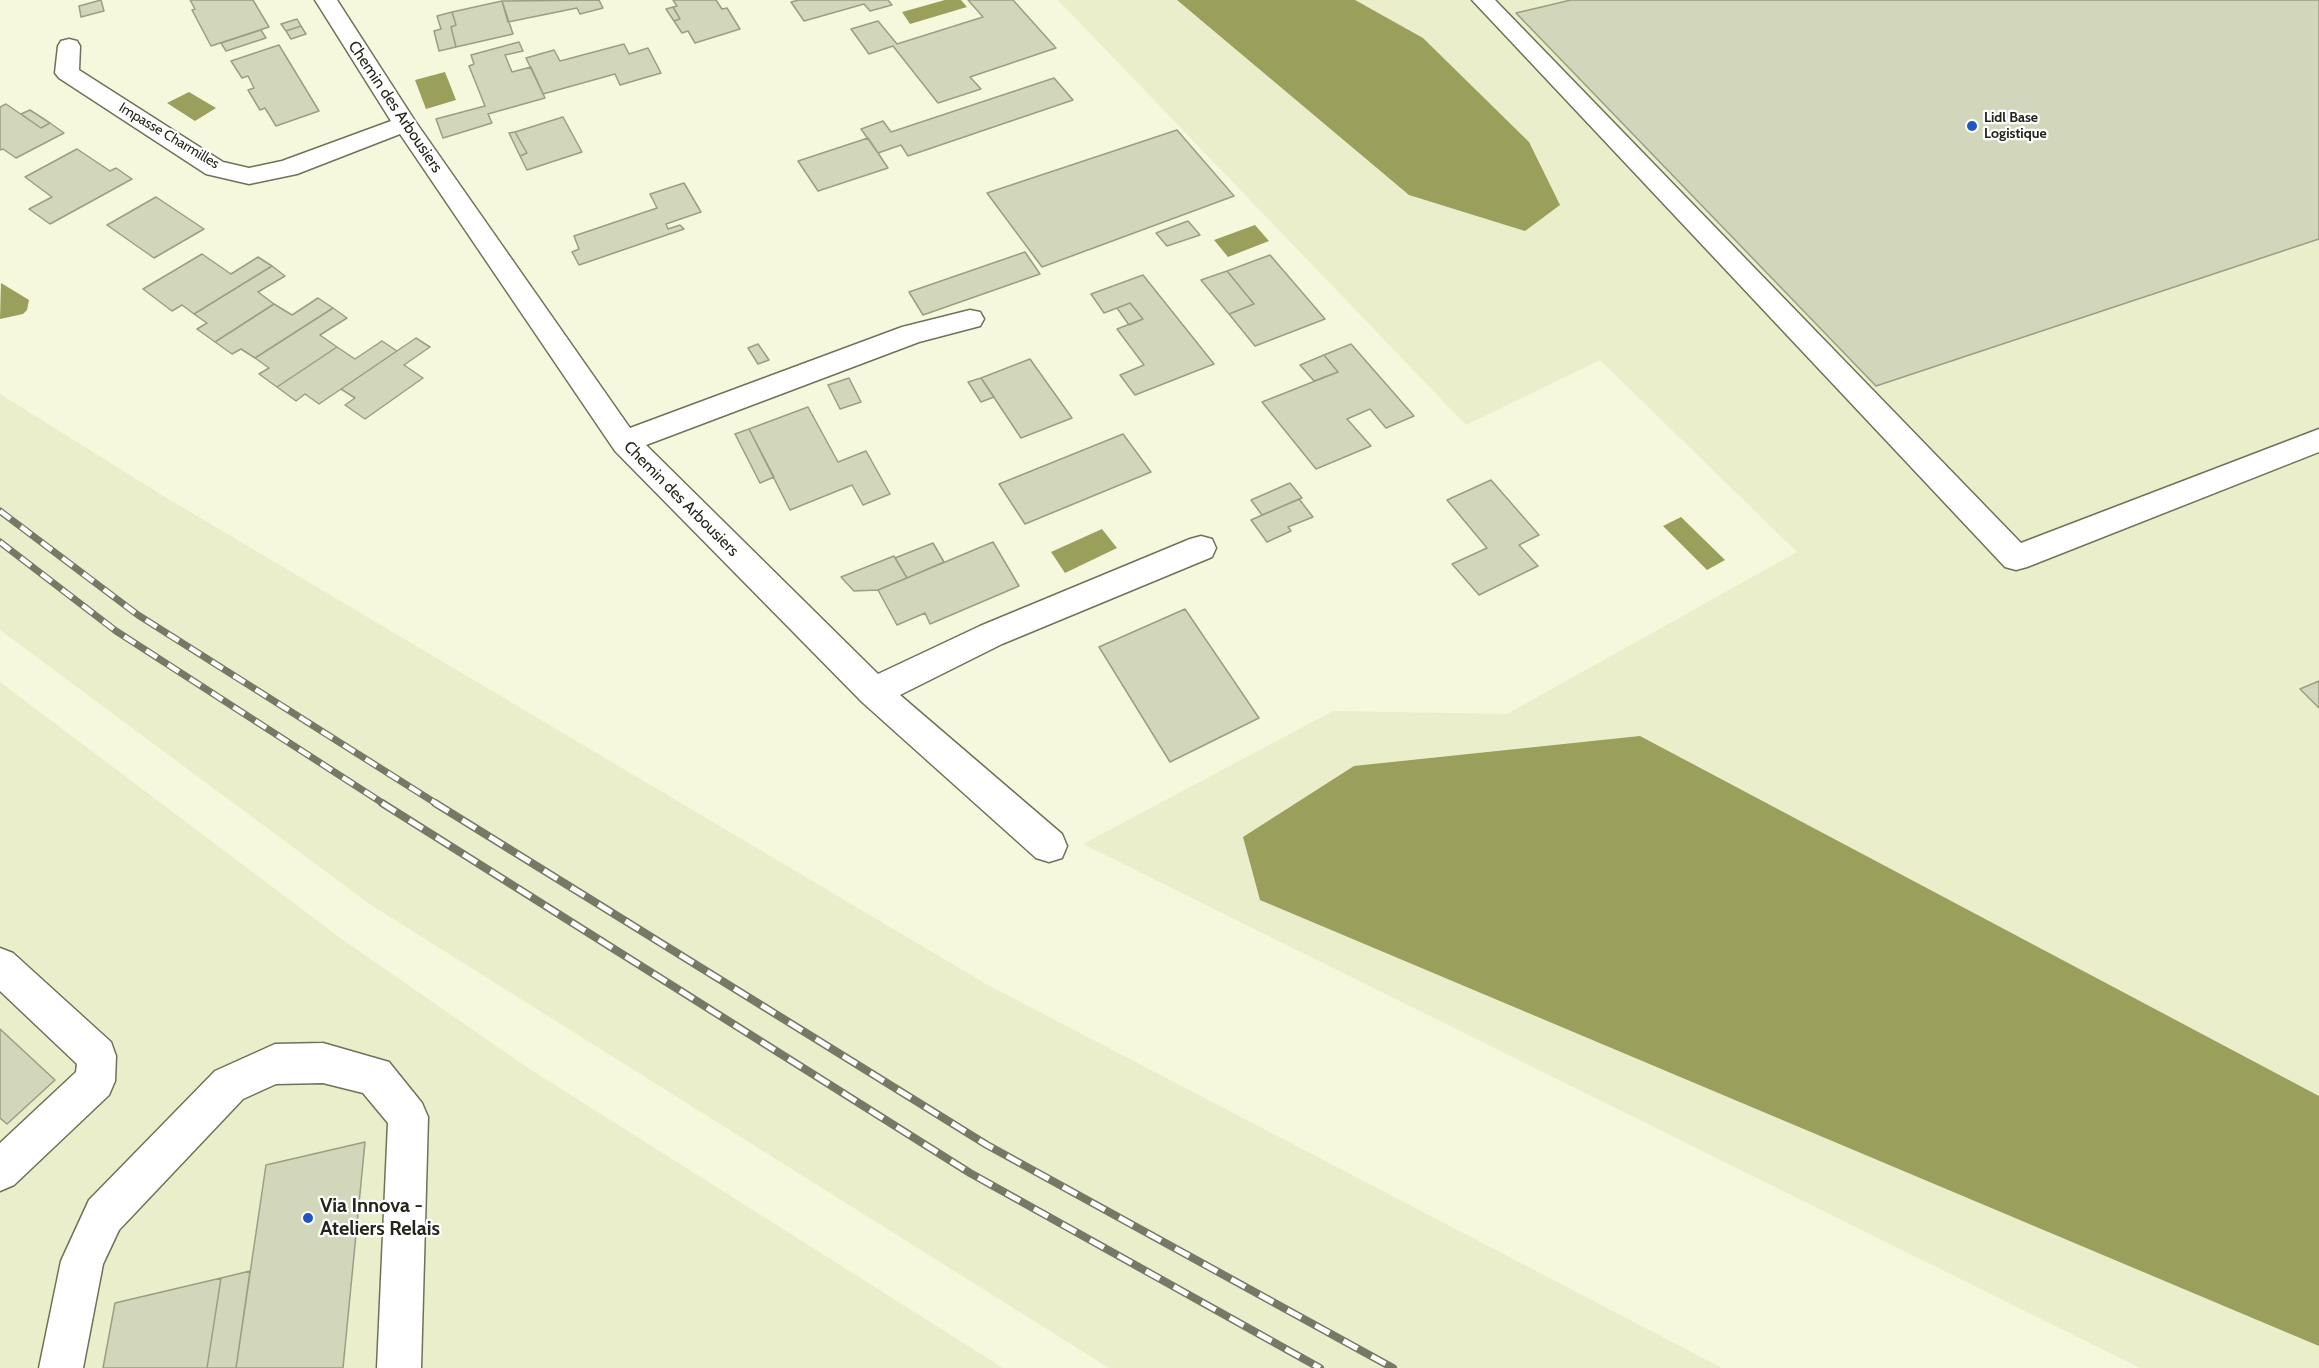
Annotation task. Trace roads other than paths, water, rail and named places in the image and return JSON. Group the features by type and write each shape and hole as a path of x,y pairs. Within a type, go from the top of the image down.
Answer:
{"street":[{"name":"Chemin des Arbousiers","path":"326,0 405,124 624,443 874,692 1049,846"},
{"path":"1483,0 2016,558 2319,440"},
{"name":"Impasse Charmilles","path":"69,46 67,73 215,168 249,176 288,168 405,124"},
{"path":"624,443 647,432 912,334 970,319"},
{"path":"874,692 991,635 1201,548"},
{"path":"0,966 97,1056 95,1081 0,1171"},
{"path":"61,1368 82,1261 104,1215 229,1085 275,1064 323,1063 375,1076 408,1118 399,1368"}],"railway":[{"path":"0,511 138,615 437,804"},
{"path":"0,542 116,631 384,804"},
{"path":"382,803 970,1173 1320,1368"},
{"path":"435,803 987,1145 1393,1368"}],"place":[{"name":"Lidl Base Logistique","path":"1972,126"},
{"name":"Via Innova - Ateliers Relais","path":"308,1218"}]}
